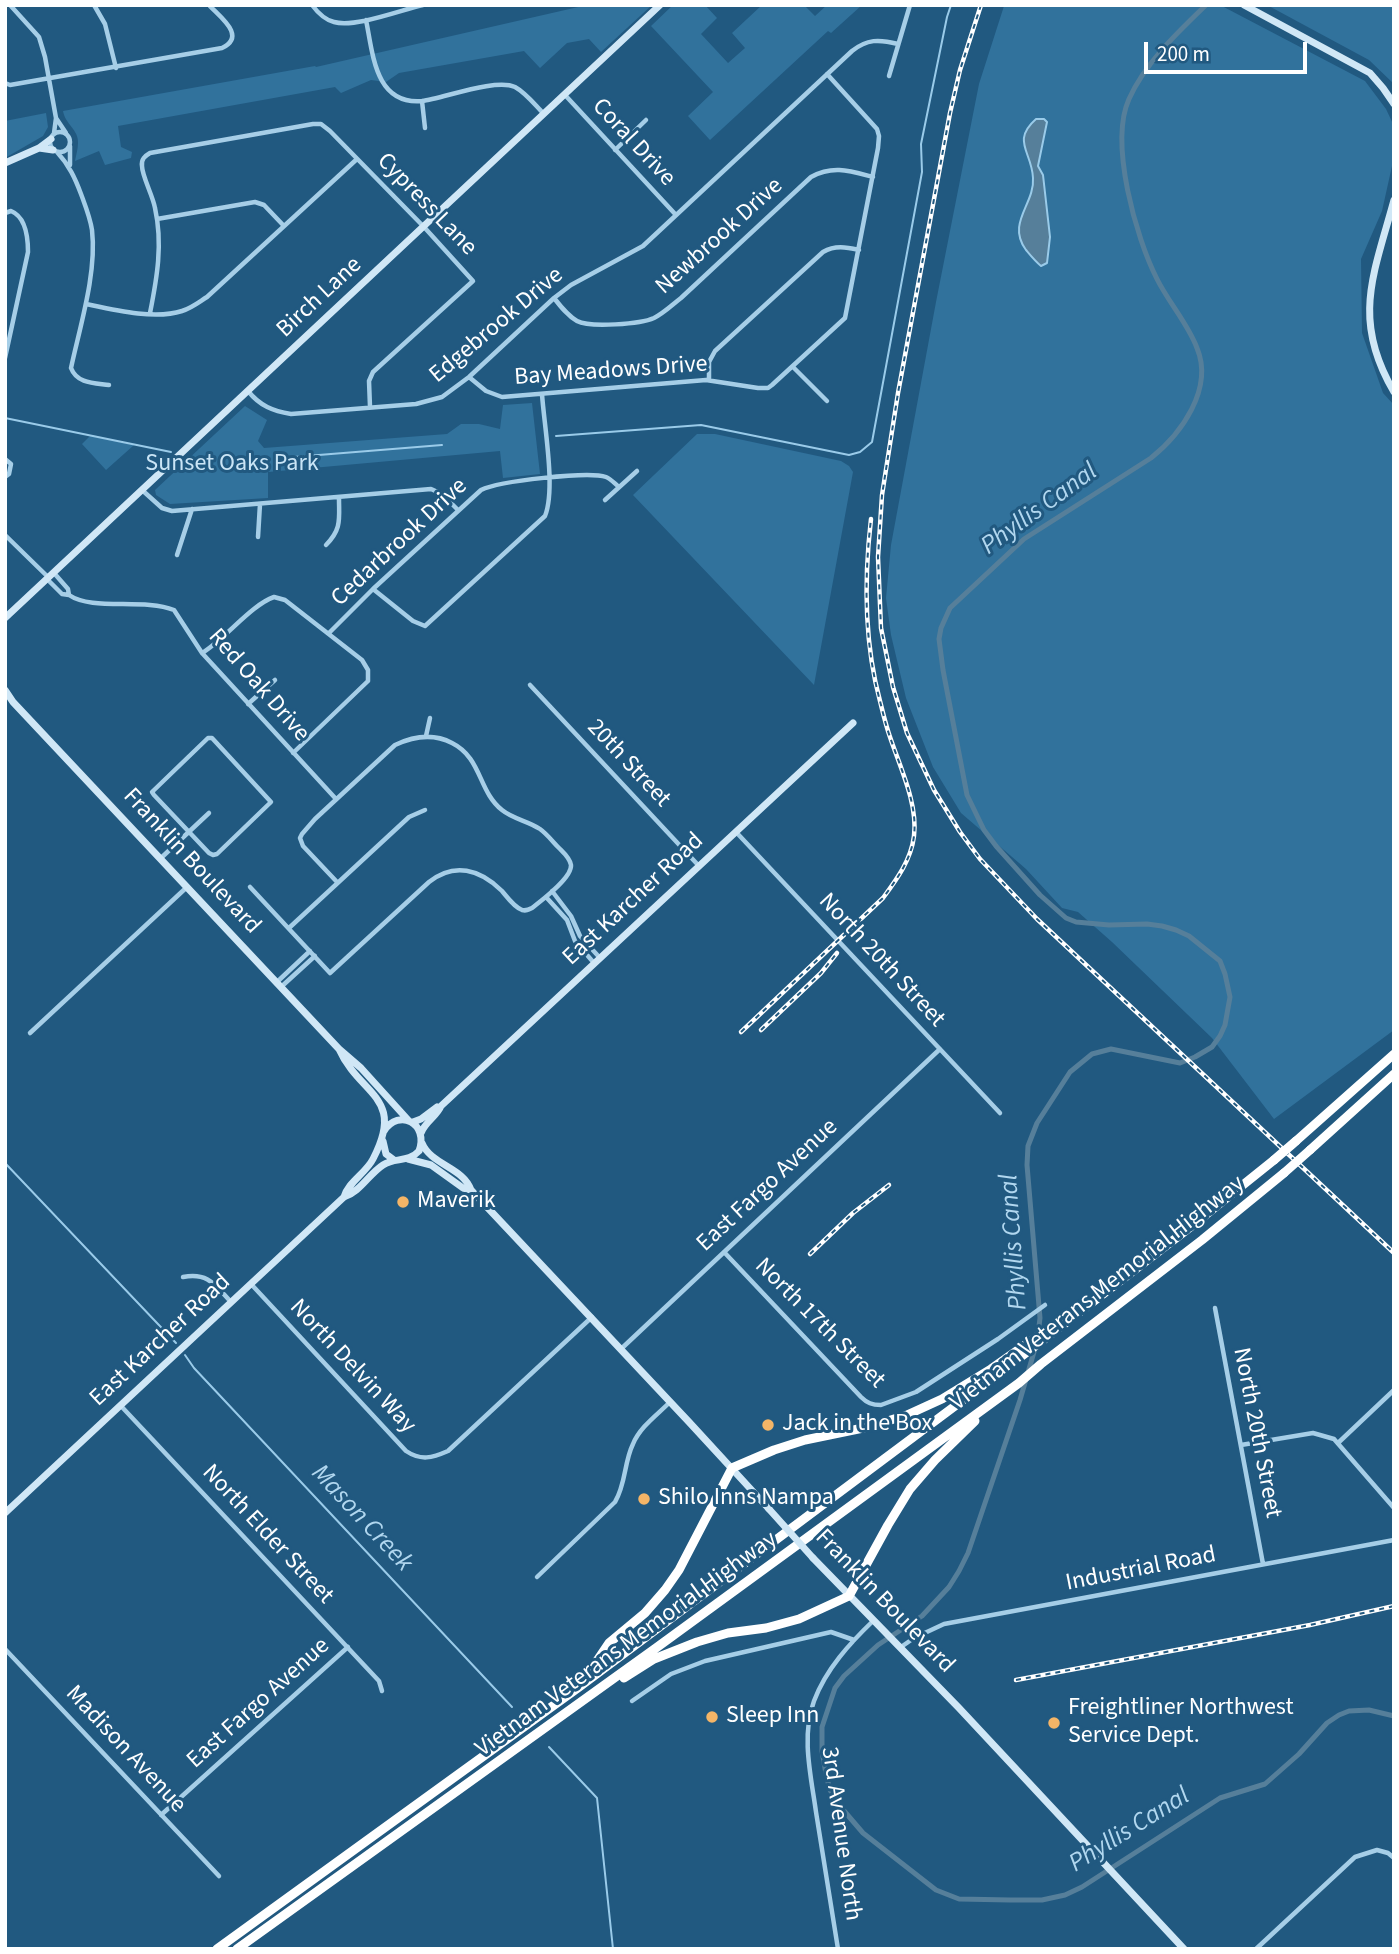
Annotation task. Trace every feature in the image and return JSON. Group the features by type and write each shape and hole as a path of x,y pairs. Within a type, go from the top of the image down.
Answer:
{"highway":[{"name":"Vietnam Veterans Memorial Highway","path":"1118,1282 1274,1160 1394,1054"},
{"name":"Vietnam Veterans Memorial Highway","path":"237,1949 1019,1383 1284,1173 1394,1074"},
{"path":"1025,1349 1049,1328 1118,1282"},
{"path":"579,1688 609,1643 645,1614 679,1570 732,1468 805,1440 868,1427 907,1415 942,1399 1046,1338 1118,1282"},
{"name":"Vietnam Veterans Memorial Highway","path":"217,1949 579,1688 1025,1349"},
{"path":"523,1744 654,1658 718,1636 799,1619 849,1596 910,1489 968,1427 1019,1383"}],"main road":[{"name":"Birch Lane","path":"5,618 660,5"},
{"path":"1244,5 1370,73 1394,104"},
{"path":"5,163 39,148 52,136"},
{"path":"39,148 55,151"},
{"path":"1394,200 1391,219 1377,256 1371,283 1369,312 1377,357 1394,393"},
{"name":"Franklin Boulevard","path":"5,690 13,702 339,1049 419,1128 427,1153 468,1182 471,1190 592,1317 813,1558 959,1707 1184,1949"},
{"name":"Franklin Boulevard","path":"5,697 13,702"},
{"name":"East Karcher Road","path":"441,1106 853,723"},
{"name":"Franklin Boulevard","path":"339,1049 344,1060 380,1104 385,1121 383,1135 386,1154 394,1160 408,1159 430,1166 463,1188 471,1190"},
{"path":"344,1198 346,1190 370,1165 388,1125 394,1122 419,1121 441,1106"},
{"path":"408,1159 416,1154 426,1123 441,1106"},
{"path":"344,1198 382,1165 394,1160"},
{"name":"East Karcher Road","path":"5,1513 344,1198"}],"street":[{"path":"10,5 40,37 56,118 70,139 70,166 92,230 86,304 72,362 73,373 80,380 109,385"},
{"path":"94,5 104,24 116,68"},
{"path":"5,83 10,85 49,79 222,48 233,40 232,32 209,5"},
{"path":"312,5 334,22 366,20 400,8 423,5"},
{"path":"889,76 910,5"},
{"path":"366,20 378,74 383,83 399,97 422,101 489,86 510,85 523,92 543,113"},
{"name":"Edgebrook Drive","path":"248,391 266,407 291,414 416,404 442,397 470,377 554,298 586,275 643,246 852,51 865,42 898,44"},
{"name":"Bay Meadows Drive","path":"470,377 486,391 502,397 709,380 750,388 768,388 793,367 845,318 878,148 877,129 827,74"},
{"name":"Coral Drive","path":"564,94 676,215"},
{"path":"422,101 425,128"},
{"path":"56,118 50,144 70,166"},
{"path":"615,150 646,120"},
{"name":"Cypress Lane","path":"157,219 142,168 143,159 150,153 313,124 321,124 330,131 473,281 373,372 369,381 370,407"},
{"path":"52,136 60,132 66,134"},
{"path":"55,151 66,150 70,145"},
{"path":"86,304 134,313 174,313 194,306 357,159"},
{"name":"Newbrook Drive","path":"554,298 567,314 581,323 649,320 665,312 681,298 811,177 830,170 873,177"},
{"path":"150,313 160,253 157,219 255,202 264,205 284,226"},
{"path":"5,213 15,212 28,237 28,251 5,358"},
{"path":"709,380 709,362 715,351 823,253 842,247 859,250"},
{"path":"793,367 827,401"},
{"path":"373,589 425,626 545,516 548,509 549,478 542,394"},
{"path":"5,459 11,464 9,474 5,477"},
{"path":"605,500 637,471"},
{"name":"Cedarbrook Drive","path":"329,634 373,589 481,490 489,486 549,478 604,476 618,488"},
{"path":"142,490 162,508 172,511 431,489 442,494 459,510"},
{"path":"326,545 337,533 339,498"},
{"path":"258,537 260,504"},
{"path":"177,555 192,509"},
{"path":"5,536 50,577 68,589 69,596"},
{"name":"Red Oak Drive","path":"50,577 62,594 83,602 152,605 174,610 202,653 336,799"},
{"path":"202,653 261,603 274,597 285,600 362,660 368,670 368,681 293,753"},
{"path":"248,704 275,680"},
{"name":"20th Street","path":"530,685 699,867"},
{"path":"426,736 430,718"},
{"path":"250,887 330,973 429,882 445,871 462,870 486,878 522,910 533,908 546,897 571,869 571,863 539,829 498,808 488,794 473,762 457,746 437,737 426,736 395,745 306,828 300,838 303,846 337,882"},
{"path":"208,738 212,738 271,802 213,855 189,832 152,792 208,738"},
{"path":"289,928 409,817 425,810"},
{"path":"161,858 209,813"},
{"name":"North 20th Street","path":"736,832 1000,1113"},
{"path":"30,1033 188,886"},
{"path":"552,891 572,916 580,936 597,961"},
{"path":"546,897 567,920 575,941 597,961"},
{"path":"279,985 310,951"},
{"path":"279,985 315,956"},
{"name":"East Fargo Avenue","path":"621,1349 940,1049"},
{"name":"North 17th Street","path":"724,1252 865,1402 876,1405 916,1392 1045,1305"},
{"path":"183,1277 194,1275 210,1280 230,1302"},
{"name":"North Delvin Way","path":"251,1283 406,1451 415,1457 426,1459 448,1451 592,1317"},
{"name":"North 20th Street","path":"1215,1308 1263,1564"},
{"path":"1338,1443 1394,1390"},
{"path":"537,1577 615,1502 636,1438 670,1402"},
{"name":"North Elder Street","path":"121,1406 348,1647 379,1681 382,1691"},
{"path":"1241,1445 1313,1433 1334,1439 1394,1508"},
{"name":"Industrial Road","path":"900,1648 944,1624 1394,1540"},
{"name":"3rd Avenue North","path":"838,1949 810,1763 808,1733 814,1701 826,1676 854,1640 874,1620"},
{"path":"632,1701 671,1674 705,1661 831,1632 854,1640"},
{"name":"East Fargo Avenue","path":"162,1815 348,1647"},
{"name":"Madison Avenue","path":"5,1648 219,1876"},
{"path":"1256,1949 1355,1857 1377,1850 1394,1858"}],"green space":[{"path":"587,5 652,5 601,52 589,39 567,43 540,68 524,51 399,73 386,82 371,80 341,93 335,87 118,126 121,147 132,152 131,158 105,165 99,151 75,161 78,138 63,111 316,67"},
{"path":"673,5 705,5 717,18 701,34 728,63 745,48 732,33 762,5 804,5 815,16 827,5 862,5 831,33 828,31 710,140 688,116 713,92 651,26"},
{"path":"1220,5 1365,81 1386,109 1394,126 1394,157 1382,211 1361,259 1362,333 1383,393 1394,405 1394,1030 1274,1119 1212,1038 1112,942 1078,912 1062,908 1026,869 961,813 933,767 906,698 891,635 886,598 891,545 979,84 1004,6"},
{"path":"1267,5 1394,5 1394,84 1369,60"},
{"path":"46,113 48,127 43,136 5,158 5,121"},
{"name":"Sunset Oaks Park","path":"532,403 540,474 503,478 500,451 268,472 268,498 170,504 156,495 155,490 245,406 267,420 258,441 264,448 447,434 461,424 479,424 500,429 503,405"},
{"path":"697,434 715,434 841,461 853,472 814,685 633,495"},
{"path":"90,436 134,445 106,470 82,444"}],"shaded area":[{"path":"1036,119 1044,119 1047,122 1038,166 1043,175 1050,237 1047,263 1041,266 1026,250 1019,231 1033,178 1024,140 1029,127"}],"waterway":[{"path":"556,436 701,425 849,455 860,452 872,442 922,172 921,144 951,5"},
{"name":"Phyllis Canal","path":"1038,1335 1040,1318 1027,1165 1028,1146 1037,1123 1070,1072 1092,1054 1111,1049 1180,1063 1212,1047 1225,1025 1230,997 1220,961 1189,936 1162,926 1109,925 1076,922 1066,918 1040,895 996,846 984,830 967,795 939,639 950,608 1024,539 1151,458 1173,436 1192,409 1201,379 1197,348 1157,279 1141,240 1128,190 1122,140 1129,99 1144,73 1163,49 1206,5"},
{"path":"5,418 171,452"},
{"path":"294,457 442,445"},
{"name":"Mason Creek","path":"5,1163 176,1343"},
{"name":"Phyllis Canal","path":"1036,1345 968,1553 959,1571 949,1587 922,1616 878,1645 844,1676 835,1688 822,1727 826,1774 830,1790 839,1805 863,1833 936,1890 959,1899 1042,1900 1065,1895 1082,1887 1220,1798 1265,1784 1299,1754 1327,1723 1339,1715 1349,1711 1369,1710 1394,1716"},
{"name":"Mason Creek","path":"185,1355 194,1368 512,1707"},
{"name":"Mason Creek","path":"549,1747 597,1798 613,1949"}],"railway":[{"path":"981,5 960,70 950,113 898,393 882,495 878,557 881,628 893,687 907,733 934,790 980,859 1037,919 1394,1253"},
{"path":"741,1032 883,898 903,869 910,853 915,824 911,799 886,724 868,633 867,564 871,519"},
{"path":"761,1030 821,973 837,953"},
{"path":"810,1254 853,1213 889,1185"},
{"path":"1016,1680 1310,1625 1394,1606"}],"place":[{"name":"Maverik","path":"403,1202"},
{"name":"Jack in the Box","path":"768,1425"},
{"name":"Shilo Inns Nampa","path":"644,1499"},
{"name":"Sleep Inn","path":"712,1717"},
{"name":"Freightliner Northwest Service Dept.","path":"1054,1723"}]}
